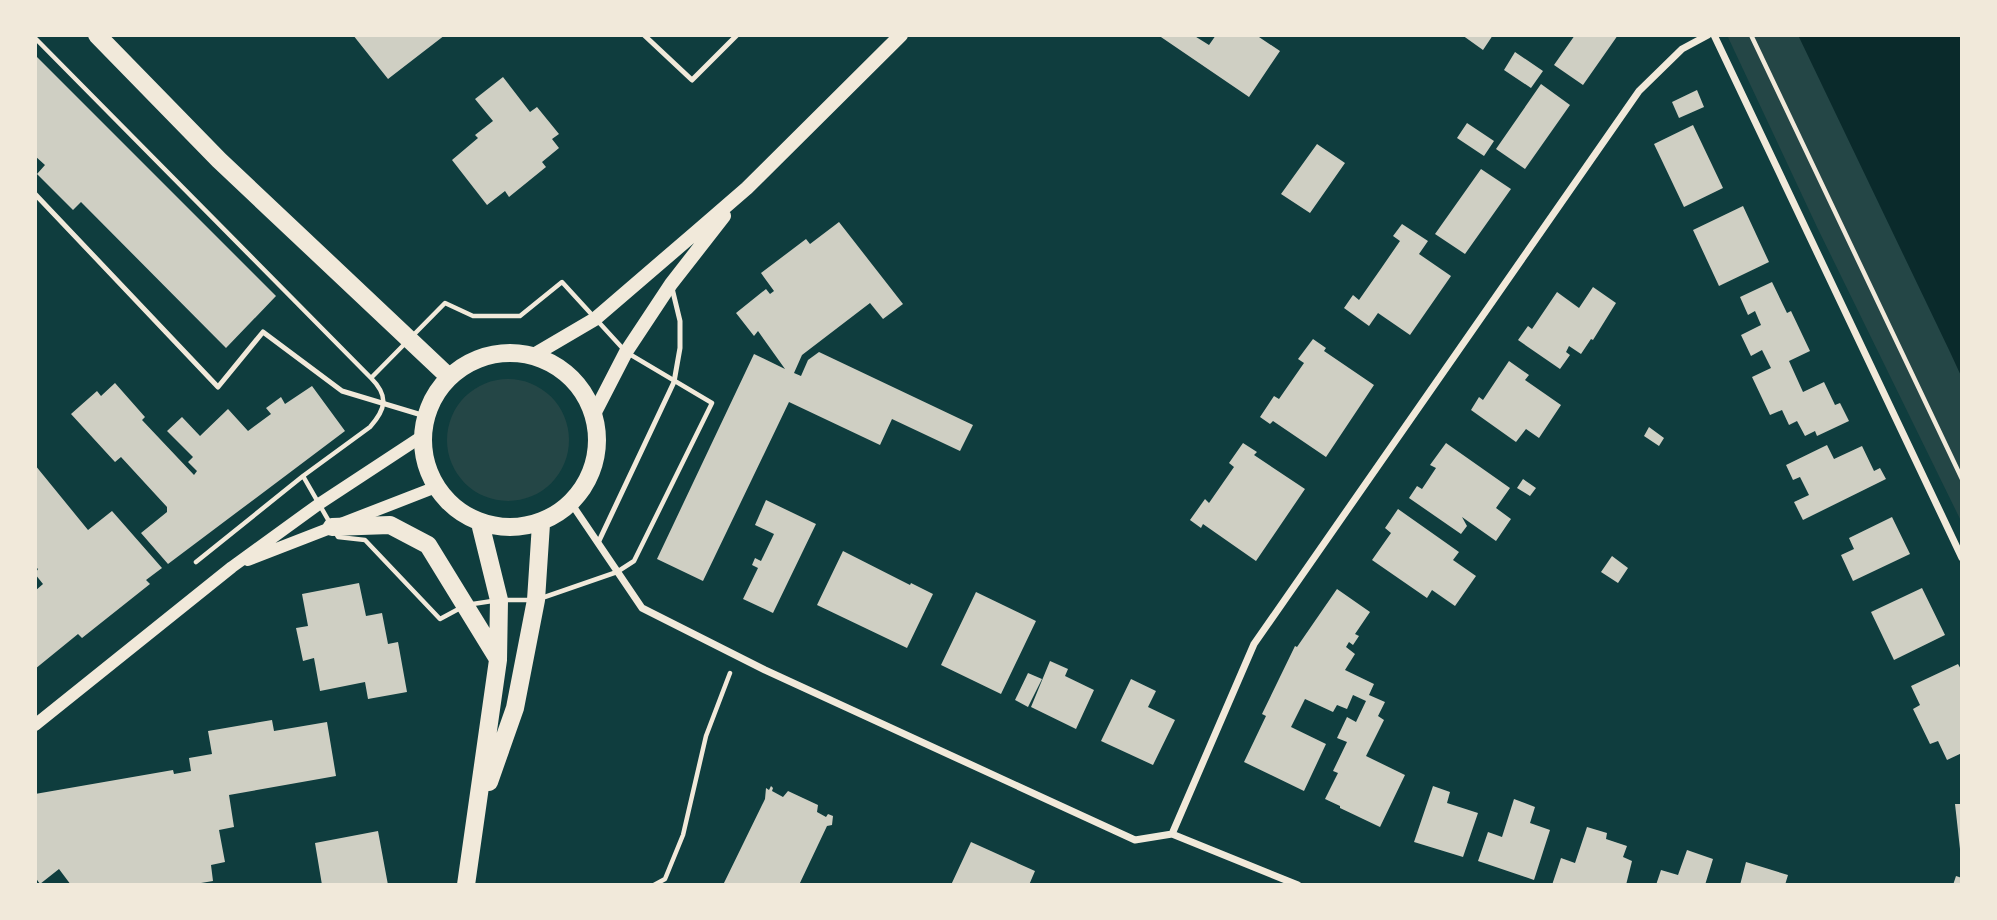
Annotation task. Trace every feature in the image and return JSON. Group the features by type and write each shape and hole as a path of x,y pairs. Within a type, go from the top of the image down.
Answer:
{"main road":[{"path":"97,35 219,160 448,376"},
{"path":"531,356 595,319 747,188 901,35"},
{"path":"593,416 626,352 671,284 747,188"},
{"path":"514,352 531,356 559,366 578,386 593,416 596,447 588,477 571,503 541,524 511,528 480,523 449,504 436,487 425,464 425,416 448,376 468,363 496,353 514,352"},
{"path":"466,885 498,660 499,600 480,523"},
{"path":"476,822 515,708 536,600 541,524"},
{"path":"332,527 390,525 428,545 498,660"}],"street":[{"path":"1172,834 1254,644 1639,91 1682,49 1708,35"},
{"path":"1714,35 1962,558"},
{"path":"35,725 232,567 319,504 424,435"},
{"path":"232,567 436,487"},
{"path":"571,503 642,608 737,656 1135,840 1172,834 1297,885"}],"lane":[{"path":"644,35 692,80 737,35"},
{"path":"35,194 218,387 263,332 342,391 425,416"},
{"path":"598,543 674,382 680,348 680,321 671,284"}],"path":[{"path":"1751,35 1962,479"},
{"path":"35,38 381,388 384,404 379,417 370,427 303,476 196,562"},
{"path":"303,476 338,537 365,540 440,619 466,606 499,600 536,600 617,572 634,561 712,403 626,352 562,282 520,316 473,316 445,303 372,378"},
{"path":"654,885 665,879 683,835 706,736 737,656"}],"shaded area":[{"path":"1727,35 1962,35 1962,523 1817,227"},
{"path":"1798,35 1962,35 1962,378 1950,352"},
{"path":"508,379 531,384 551,397 564,417 569,440 564,463 551,483 531,496 508,501 485,496 465,483 452,463 447,440 452,417 465,397 485,384"}],"building":[{"path":"353,35 445,35 388,79"},
{"path":"1158,35 1193,35 1209,45 1216,35 1256,35 1280,51 1249,97"},
{"path":"1462,35 1493,35 1483,50"},
{"path":"1575,35 1618,35 1583,85 1554,65"},
{"path":"1515,52 1543,71 1531,88 1504,70"},
{"path":"35,55 276,296 226,348 81,202 73,210 37,174 45,165 35,156"},
{"path":"503,77 530,112 537,107 559,134 552,139 559,148 542,162 546,167 509,197 505,191 487,205 452,160 478,138 475,135 493,121 475,99"},
{"path":"1541,84 1570,105 1525,169 1496,149"},
{"path":"1697,90 1704,107 1679,118 1672,102"},
{"path":"1467,123 1494,141 1484,156 1457,138"},
{"path":"1693,125 1723,188 1684,207 1654,144"},
{"path":"1317,144 1345,163 1310,213 1281,194"},
{"path":"1481,169 1511,189 1465,254 1435,234"},
{"path":"1743,206 1769,262 1719,286 1693,230"},
{"path":"839,222 903,304 883,319 870,303 802,355 794,373 801,376 808,360 819,352 973,425 960,451 892,419 880,445 789,402 703,581 657,559 754,354 785,369 758,331 754,336 736,313 766,289 770,294 774,291 761,273 806,239 810,244"},
{"path":"1402,224 1428,241 1419,254 1451,276 1410,335 1378,313 1369,326 1344,308 1353,295 1359,300 1380,270 1400,241 1393,236"},
{"path":"1772,282 1787,313 1791,311 1810,351 1789,361 1803,392 1824,382 1835,405 1840,403 1849,421 1817,436 1815,431 1805,436 1797,421 1789,425 1782,410 1770,415 1752,377 1771,368 1762,350 1751,356 1741,335 1761,325 1755,311 1748,315 1740,297"},
{"path":"1593,287 1616,303 1581,354 1569,346 1566,352 1570,355 1560,369 1518,340 1528,326 1532,329 1557,292 1579,308"},
{"path":"1313,339 1326,348 1324,351 1374,385 1326,457 1273,421 1270,424 1260,417 1274,396 1279,399 1304,363 1298,359"},
{"path":"1509,361 1529,375 1525,380 1561,405 1539,438 1526,429 1516,442 1471,410 1479,397 1483,400"},
{"path":"115,383 145,417 142,420 194,475 197,471 188,462 193,457 167,431 182,417 200,436 228,409 248,431 271,414 266,408 281,397 285,404 312,386 345,431 168,564 141,533 167,512 167,507 121,457 115,462 71,414 97,391 101,396"},
{"path":"1649,427 1664,438 1659,446 1644,436"},
{"path":"1243,443 1257,452 1254,455 1305,489 1256,561 1203,524 1201,528 1190,520 1205,499 1209,503 1234,467 1229,463"},
{"path":"1446,443 1510,488 1496,508 1511,519 1496,541 1462,517 1467,526 1461,534 1409,498 1417,486 1422,489 1436,468 1430,465"},
{"path":"1827,445 1834,459 1862,446 1874,471 1880,468 1886,479 1803,520 1794,502 1809,495 1800,477 1793,480 1786,465"},
{"path":"35,465 88,530 112,511 162,568 146,580 150,584 82,638 78,634 35,669 35,591 43,584 35,574 38,569 35,566"},
{"path":"1523,479 1536,488 1530,496 1517,488"},
{"path":"766,500 816,524 773,613 743,599 758,568 752,565 755,558 761,561 774,534 755,525"},
{"path":"1398,509 1459,552 1453,560 1476,576 1455,606 1432,590 1427,598 1372,560 1391,533 1385,528"},
{"path":"1892,517 1910,554 1853,581 1841,555 1854,549 1849,538"},
{"path":"843,551 933,594 907,648 817,605"},
{"path":"1612,556 1628,568 1618,583 1601,572"},
{"path":"359,583 366,616 382,613 388,644 398,642 407,692 368,699 365,682 320,691 314,658 303,661 296,628 308,626 302,594"},
{"path":"1922,588 1945,635 1894,660 1871,612"},
{"path":"1337,589 1370,612 1355,634 1359,636 1353,645 1349,642 1346,647 1355,654 1345,670 1374,684 1369,695 1385,702 1378,716 1384,720 1366,756 1405,775 1380,827 1325,799 1338,773 1333,771 1347,742 1337,738 1347,717 1356,722 1366,701 1353,695 1347,709 1337,705 1333,712 1305,699 1291,727 1326,744 1304,791 1244,762 1266,716 1262,714 1295,646 1297,647"},
{"path":"976,592 1036,621 1001,694 941,665"},
{"path":"1050,661 1068,669 1065,676 1094,690 1076,729 1031,707"},
{"path":"1958,664 1962,671 1962,753 1947,760 1938,741 1930,744 1913,709 1920,705 1911,686"},
{"path":"1028,673 1042,679 1028,707 1015,700"},
{"path":"1131,679 1156,691 1148,707 1175,720 1153,765 1101,741"},
{"path":"272,720 274,731 327,722 336,776 229,795 234,827 219,830 225,862 211,865 213,881 189,885 71,885 59,869 40,884 35,877 35,794 173,770 174,774 191,771 189,758 212,754 208,731"},
{"path":"771,786 772,791 783,797 788,791 818,805 817,812 826,817 828,814 833,816 832,825 827,826 799,885 723,885 765,799 766,788 769,790"},
{"path":"1433,786 1450,792 1447,803 1478,813 1463,857 1414,842"},
{"path":"1514,799 1535,807 1530,823 1550,830 1534,880 1478,861 1488,832 1502,837"},
{"path":"1955,804 1962,804 1962,849 1960,849"},
{"path":"1587,827 1607,833 1606,839 1627,846 1623,857 1632,861 1626,885 1552,885 1561,858 1575,863"},
{"path":"378,831 388,885 322,885 315,843"},
{"path":"971,842 1035,871 1029,885 951,885"},
{"path":"1687,850 1713,859 1705,885 1656,885 1661,870 1678,875"},
{"path":"1746,862 1788,875 1785,885 1740,885"},
{"path":"1956,876 1962,878 1962,885 1953,885"}]}
